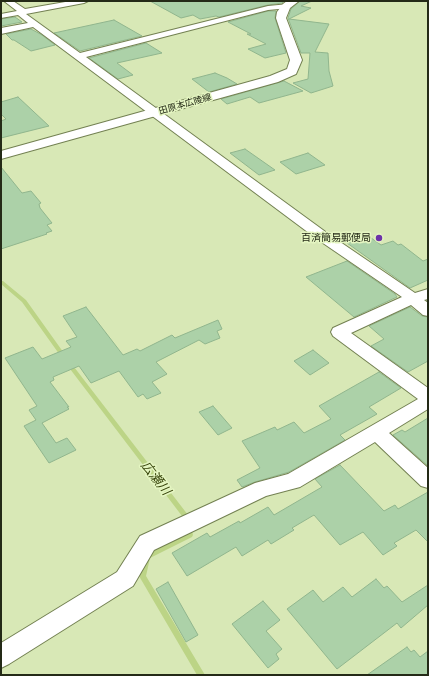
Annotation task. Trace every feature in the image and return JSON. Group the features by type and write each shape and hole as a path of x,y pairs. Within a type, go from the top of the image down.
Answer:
{"main road":[{"name":"田原本広陵線","path":"1,155 274,79 292,71 296,60 281,18 282,12 290,3"}],"street":[{"path":"8,1 34,24 322,236 420,296 428,311"},
{"path":"1,16 84,1"},
{"path":"79,56 290,3"},
{"path":"1,31 34,24"},
{"path":"420,296 339,332 428,397"},
{"path":"1,656 126,579 147,543 262,489 293,481 375,431 428,401"},
{"path":"375,431 428,480"}],"building":[{"path":"150,1 284,1 282,3 219,17 216,16 200,19 193,15 181,18"},
{"path":"300,1 312,1 301,6 311,8 289,19 329,24 315,52 328,53 329,71 333,86 311,93 293,83 308,79 310,53 301,53 288,18 291,9"},
{"path":"268,11 276,11 275,18 286,53 265,58 248,49 266,44 228,22"},
{"path":"15,17 22,22 1,26 1,19"},
{"path":"114,20 142,36 80,51 54,33"},
{"path":"31,29 55,45 31,51 12,40 6,34"},
{"path":"146,43 162,53 117,63 133,75 118,79 89,58"},
{"path":"215,73 237,84 209,92 192,79"},
{"path":"284,81 303,91 259,103 250,97 227,104 221,99"},
{"path":"18,97 49,126 1,138 1,121 6,119 1,114 1,102"},
{"path":"245,149 275,170 259,175 230,153"},
{"path":"308,153 325,165 296,174 280,162"},
{"path":"1,167 22,193 31,191 41,203 39,204 40,208 52,223 47,225 52,231 1,249"},
{"path":"367,235 381,245 393,241 398,245 401,244 423,261 428,259 428,280 410,288 347,243"},
{"path":"347,261 395,294 397,297 354,317 306,277"},
{"path":"86,307 123,355 137,349 140,351 172,335 175,338 218,320 222,329 217,331 220,338 205,344 199,340 156,362 167,374 152,382 161,393 147,399 143,394 138,397 119,371 91,383 79,366 53,377 54,380 50,382 69,409 42,423 56,443 67,438 76,450 49,463 24,426 36,420 29,410 37,406 5,358 33,347 42,359 71,347 66,341 77,337 63,316"},
{"path":"410,307 422,316 428,317 428,361 408,372 371,346 384,339 369,326"},
{"path":"313,350 329,363 310,375 294,361"},
{"path":"379,372 401,388 369,407 377,414 340,435 345,440 289,472 242,487 237,480 260,468 242,441 275,427 277,430 294,422 304,433 331,419 319,406"},
{"path":"213,406 232,428 218,435 199,412"},
{"path":"428,418 428,466 393,435 402,430 405,432"},
{"path":"340,465 384,511 395,505 398,509 428,492 428,542 416,530 394,543 397,546 383,555 363,532 340,545 314,515 292,528 294,530 271,544 268,540 242,556 236,547 187,576 172,553 207,533 210,537 239,521 240,523 268,507 274,515 322,487 315,479"},
{"path":"376,579 384,588 387,586 402,602 428,585 428,605 401,628 397,623 337,669 287,609 313,590 323,602 343,587 352,597"},
{"path":"168,582 198,635 186,642 156,589"},
{"path":"263,601 280,620 266,631 282,649 276,654 279,659 268,668 232,624"},
{"path":"407,647 411,652 414,650 420,657 428,651 428,675 367,675"}],"waterway":[{"name":"広瀬川","path":"1,282 24,301 64,357"},
{"name":"広瀬川","path":"69,364 185,515 190,535 147,556 142,576 201,675"}],"place":[{"name":"百済簡易郵便局","path":"379,238"}]}
